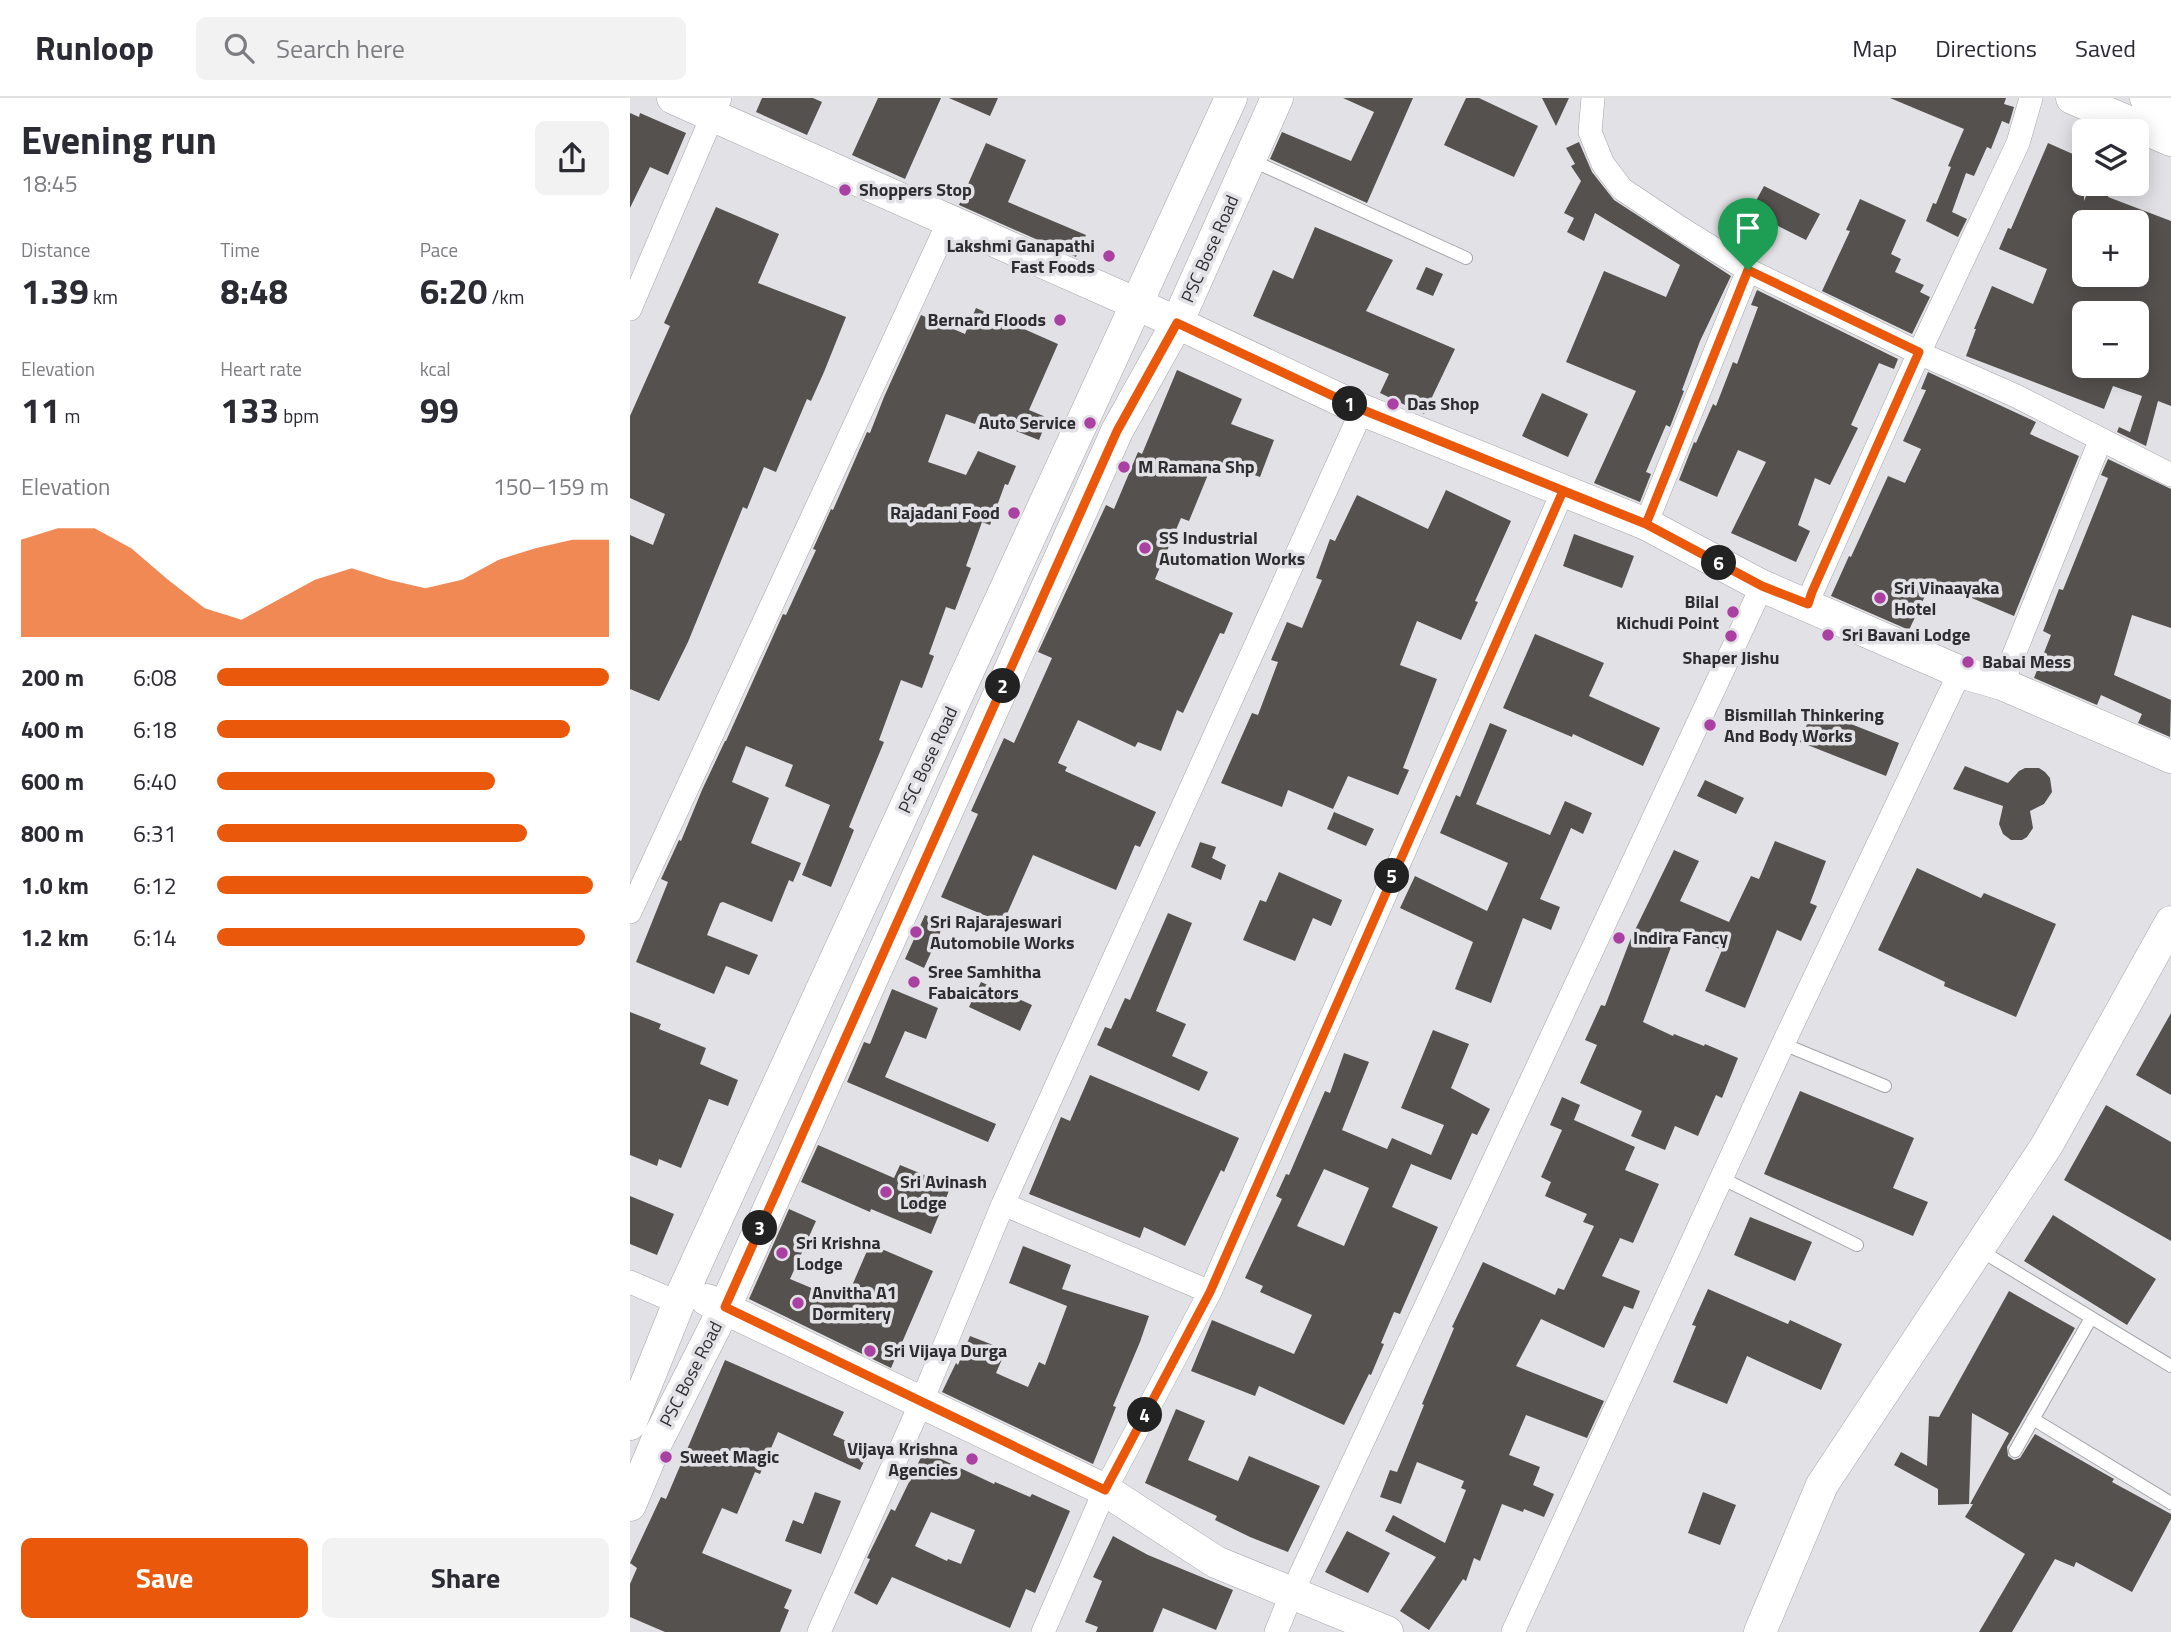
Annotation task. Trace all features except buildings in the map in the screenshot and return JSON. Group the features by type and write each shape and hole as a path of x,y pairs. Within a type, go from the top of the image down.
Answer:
{"street":[{"path":"673,98 716,107 949,221 1137,304 1363,410 1646,524 1762,586 1960,672 2002,684 2171,757"},
{"name":"PSC Bose Road","path":"630,1424 683,1297 1231,98"},
{"name":"PSC Bose Road","path":"630,1504 656,1443 725,1307 1117,431 1177,323 1277,98"},
{"path":"1593,98 1590,132 1602,164 1622,188 1748,270 2032,403 2100,441 2171,475"},
{"path":"1808,604 1919,352 2018,143 2031,98"},
{"path":"2072,98 2171,140"},
{"path":"2146,98 2171,108"},
{"path":"630,309 716,107"},
{"path":"630,912 949,221"},
{"path":"1646,524 1748,270"},
{"path":"819,1632 920,1403 1003,1204 1363,410"},
{"path":"2002,684 2100,441"},
{"path":"1043,1632 1105,1490 1210,1292 1563,491"},
{"path":"1276,1632 1762,586"},
{"path":"1513,1632 1783,1044 1960,672"},
{"path":"1760,1632 1822,1485 2047,1145 2171,922"},
{"path":"1003,1204 1210,1292"},
{"path":"630,1282 725,1307 1105,1490 1216,1562 1387,1632"}],"lane":[{"path":"1251,160 1466,258"},
{"path":"1783,1044 1885,1086"},
{"path":"1721,1178 1857,1245"},
{"path":"1978,1249 2171,1366"},
{"path":"2015,1451 2091,1318"},
{"path":"2033,1419 2171,1503"}],"place":[{"name":"Shoppers Stop","path":"845,190"},
{"name":"Lakshmi Ganapathi Fast Foods","path":"1109,256"},
{"name":"Bernard Floods","path":"1060,320"},
{"name":"Das Shop","path":"1393,404"},
{"name":"Auto Service","path":"1090,423"},
{"name":"M Ramana Shp","path":"1124,467"},
{"name":"Rajadani Food","path":"1014,513"},
{"name":"SS Industrial Automation Works","path":"1145,548"},
{"name":"Sri Vinaayaka Hotel","path":"1880,598"},
{"name":"Bilal Kichudi Point","path":"1733,612"},
{"name":"Sri Bavani Lodge","path":"1828,635"},
{"name":"Shaper Jishu","path":"1731,636"},
{"name":"Babai Mess","path":"1968,662"},
{"name":"Bismillah Thinkering And Body Works","path":"1710,725"},
{"name":"Sri Rajarajeswari Automobile Works","path":"916,932"},
{"name":"Indira Fancy","path":"1619,938"},
{"name":"Sree Samhitha Fabaicators","path":"914,982"},
{"name":"Sri Avinash Lodge","path":"886,1192"},
{"name":"Sri Krishna Lodge","path":"782,1253"},
{"name":"Anvitha A1 Dormitery","path":"798,1303"},
{"name":"Sri Vijaya Durga","path":"870,1351"},
{"name":"Sweet Magic","path":"666,1457"},
{"name":"Vijaya Krishna Agencies","path":"972,1459"}],"route":[{"path":"1748,270 1646,524 1363,410 1177,323 1117,431 725,1307 1105,1490 1210,1292 1563,491 1646,524 1762,586 1808,604 1919,352 1748,270"}]}
